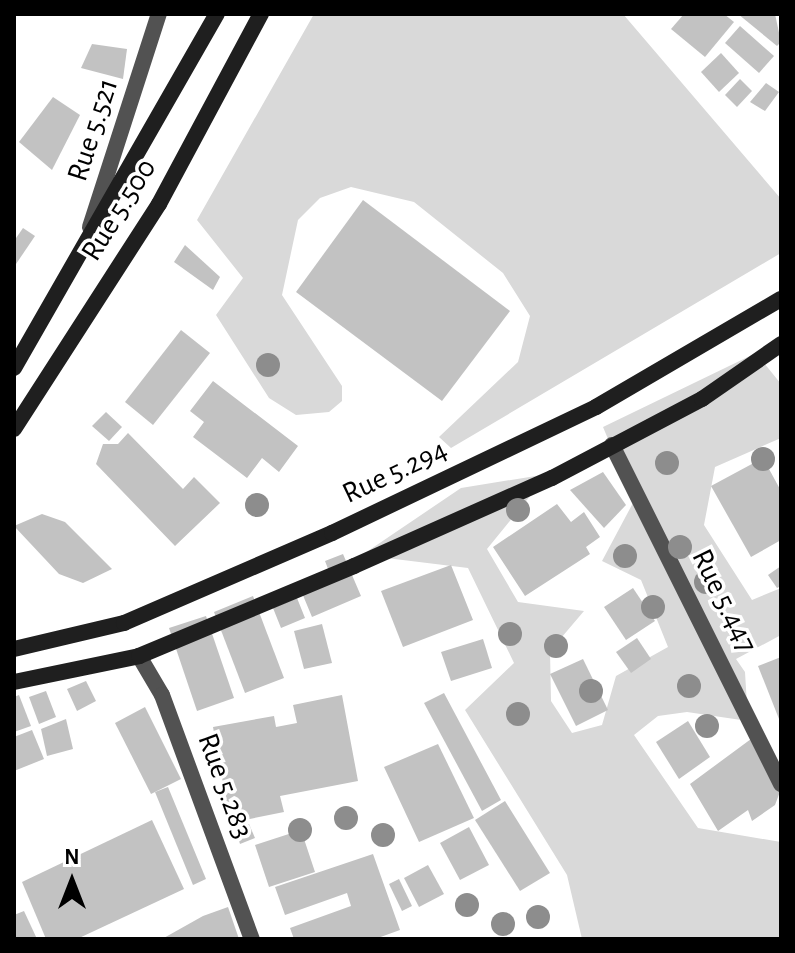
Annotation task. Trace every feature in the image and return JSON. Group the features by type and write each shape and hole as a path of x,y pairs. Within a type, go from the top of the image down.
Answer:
{"main road":[{"name":"Rue 5.500","path":"14,368 78,263 217,14"},
{"name":"Rue 5.500","path":"14,429 159,204 261,14"},
{"name":"Rue 5.294","path":"14,649 124,623 332,533 596,407 781,299"},
{"path":"14,682 139,656 411,541 702,399 781,344"}],"street":[{"name":"Rue 5.521","path":"78,263 159,14"},
{"name":"Rue 5.447","path":"612,445 781,784"},
{"name":"Rue 5.283","path":"139,656 162,695 252,939"}],"shaded area":[{"path":"314,14 623,14 781,199 781,253 451,448 439,437 518,362 530,316 503,273 414,202 351,187 320,198 298,220 282,295 342,386 342,401 329,412 296,415 269,398 216,315 243,278 197,220"},
{"path":"756,353 781,384 781,438 715,467 704,525 752,600 781,588 781,635 736,659 745,672 748,721 687,712 658,716 634,735 698,828 781,842 781,939 582,939 567,875 465,710 514,663 468,568 362,555 461,488 548,474 487,549 518,602 584,611 550,651 551,701 572,733 602,725 616,676 668,647 641,580 602,561 634,501 603,427"}],"building":[{"path":"684,14 724,14 734,22 705,57 671,29"},
{"path":"738,14 775,14 781,42 777,46"},
{"path":"740,26 774,56 759,73 725,43"},
{"path":"92,44 127,49 123,79 81,68"},
{"path":"721,53 739,73 719,92 701,72"},
{"path":"740,79 752,91 737,107 725,95"},
{"path":"766,83 779,92 765,111 750,102"},
{"path":"53,97 80,115 52,170 19,142"},
{"path":"363,200 510,311 442,401 296,292"},
{"path":"23,228 35,236 14,267 14,241"},
{"path":"185,245 220,277 213,290 174,262"},
{"path":"181,330 210,353 153,425 125,402"},
{"path":"213,381 298,446 279,472 262,458 247,478 193,437 204,422 190,411"},
{"path":"106,412 122,427 109,441 92,426"},
{"path":"128,433 183,489 194,477 220,503 175,546 96,464 103,444 118,444"},
{"path":"763,458 781,491 781,540 751,557 711,486"},
{"path":"603,472 626,505 604,528 570,490"},
{"path":"557,504 571,522 584,512 600,537 586,547 590,554 525,596 493,547"},
{"path":"42,514 65,522 112,569 83,583 59,574 14,526"},
{"path":"343,554 361,596 312,617 302,593 330,574 325,561"},
{"path":"451,565 473,620 403,647 381,591"},
{"path":"781,566 781,586 777,588 768,575"},
{"path":"633,588 655,621 626,640 604,607"},
{"path":"253,596 284,678 245,693 214,612"},
{"path":"297,598 305,618 281,628 273,608"},
{"path":"206,616 234,698 197,711 169,628"},
{"path":"322,624 332,663 304,669 294,631"},
{"path":"637,638 651,659 631,673 616,652"},
{"path":"483,639 492,668 451,681 441,652"},
{"path":"781,657 781,724 758,666"},
{"path":"583,659 608,710 576,726 550,674"},
{"path":"86,681 96,701 77,711 67,689"},
{"path":"46,691 56,717 39,724 29,697"},
{"path":"444,693 501,800 482,811 424,703"},
{"path":"19,695 31,726 14,732 14,697"},
{"path":"342,695 358,781 280,796 284,812 230,823 213,727 274,716 276,727 297,723 293,705"},
{"path":"145,707 181,779 151,794 115,723"},
{"path":"66,719 73,749 47,756 41,729"},
{"path":"688,721 710,757 679,779 656,742"},
{"path":"32,730 44,759 14,771 14,737"},
{"path":"751,739 781,789 775,805 752,821 748,810 718,831 690,784"},
{"path":"438,744 474,818 419,842 384,767"},
{"path":"168,787 206,879 193,885 155,792"},
{"path":"505,801 550,873 520,891 475,820"},
{"path":"152,820 184,889 77,939 46,939 22,882"},
{"path":"249,824 255,838 240,844 235,829"},
{"path":"469,827 489,865 460,880 440,843"},
{"path":"301,830 315,872 269,887 255,845"},
{"path":"373,854 400,930 375,939 294,939 290,928 351,906 347,893 285,915 275,887"},
{"path":"428,865 444,894 419,907 404,878"},
{"path":"399,879 412,906 402,911 389,884"},
{"path":"228,907 239,939 162,939 203,916"},
{"path":"24,911 37,939 14,939 14,915"}]}
